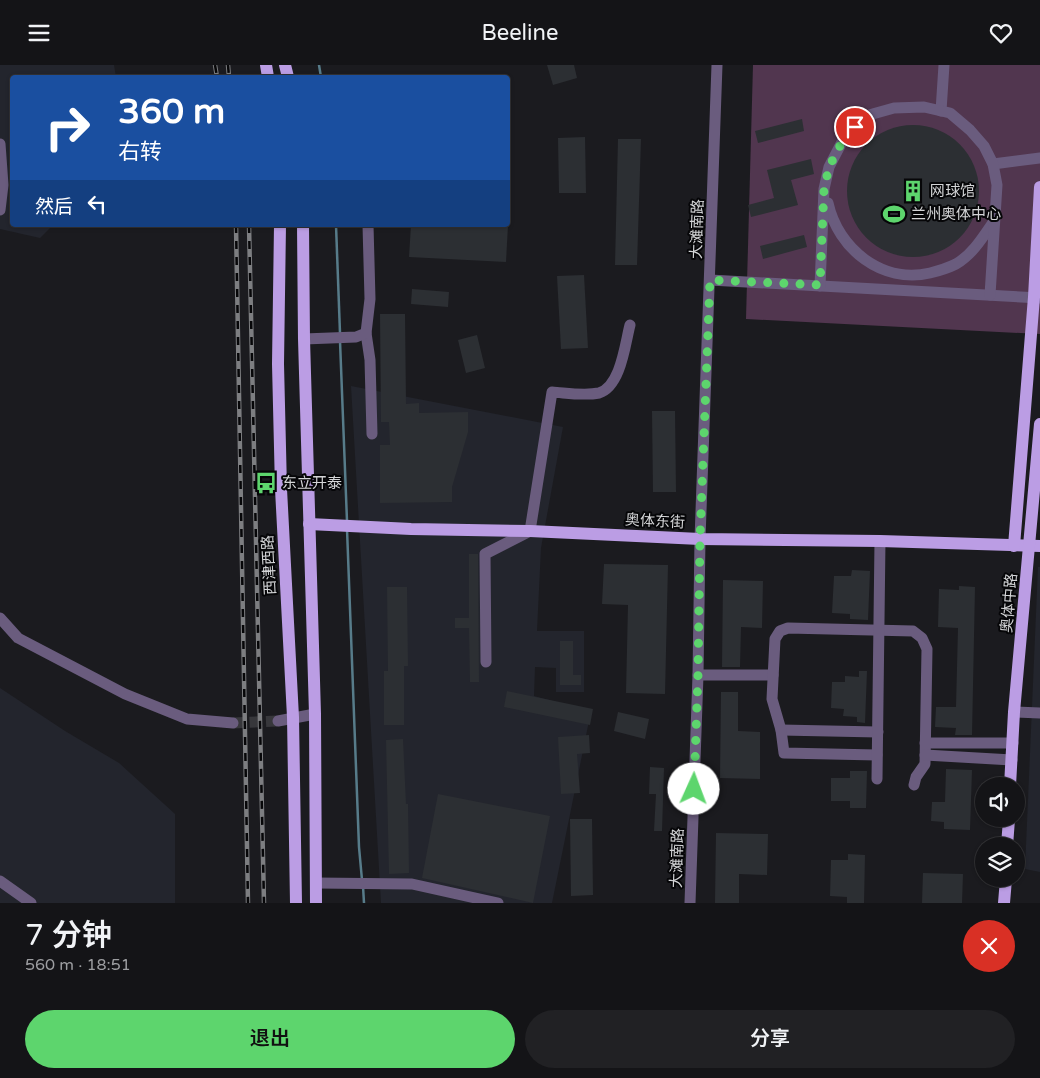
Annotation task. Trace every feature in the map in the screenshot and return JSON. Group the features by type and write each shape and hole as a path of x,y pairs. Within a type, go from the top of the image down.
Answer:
{"main road":[{"path":"1014,546 1037,298 1040,187"},
{"name":"西津西路","path":"280,227 278,383 281,489 293,717 296,903"},
{"path":"303,227 304,339 315,714 316,903"},
{"name":"奥体中路","path":"1011,777 1014,712 1035,546 1040,424"},
{"name":"奥体东街","path":"309,524 700,539 880,541 1035,546"},
{"path":"1004,903 1005,887"}],"street":[{"name":"大滩南路","path":"690,903 698,675 700,539 718,65"},
{"path":"941,111 944,65"},
{"path":"820,285 824,189 829,167 842,142 869,115 894,108 924,107 950,113 970,129 984,146 993,163 997,185 990,295"},
{"path":"0,144 3,185 0,210"},
{"path":"993,163 1040,157"},
{"path":"824,189 831,217 843,237 857,254 876,268 902,276 922,275 956,264 976,247 995,220"},
{"path":"368,227 370,299 366,333 370,360 372,434"},
{"path":"900,290 902,276"},
{"path":"710,280 1037,298"},
{"path":"486,662 486,554 530,531 552,392 580,394 600,392 612,383 620,368 630,325"},
{"path":"304,339 350,337 366,333"},
{"path":"877,779 880,541"},
{"path":"0,618 18,638 76,670 132,697 187,719 233,723"},
{"path":"877,755 784,753 781,730 772,699 775,639 780,631 783,629 913,631 922,638 926,649 925,764 916,777 914,785"},
{"path":"698,675 773,675"},
{"path":"1014,712 1040,713"},
{"path":"278,721 315,714"},
{"path":"781,730 878,732"},
{"path":"925,749 1013,743"},
{"path":"925,749 1012,759"},
{"path":"0,881 31,903"},
{"path":"316,883 412,884 498,903"}],"shaded area":[{"path":"0,65 114,65 116,75 10,75 10,227 51,227 40,238 0,229"},
{"name":"兰州奥体中心","path":"753,65 1040,65 1040,334 746,319"},
{"path":"351,386 563,427 541,548 537,631 584,631 584,692 556,692 556,668 535,667 534,696 591,711 552,903 381,903"},
{"path":"1038,567 1040,567 1040,872 1025,869"},
{"path":"0,688 65,731 119,763 175,814 175,903 0,903"}],"building":[{"path":"547,65 574,65 577,78 553,85"},
{"path":"802,119 804,131 758,143 755,131"},
{"name":"网球馆","path":"913,125 938,130 959,145 974,166 979,191 974,216 959,237 938,252 913,257 888,252 867,237 852,216 847,191 852,166 867,145 888,130"},
{"path":"585,137 586,193 559,193 558,138"},
{"path":"618,139 641,139 637,265 615,265"},
{"path":"811,159 814,174 791,180 798,205 751,217 748,205 774,198 767,170"},
{"path":"411,227 508,227 506,262 409,257"},
{"path":"804,235 807,247 763,259 760,246"},
{"path":"584,275 588,348 561,349 557,276"},
{"path":"412,289 449,292 448,307 411,304"},
{"path":"380,314 405,314 406,404 419,403 419,413 468,412 468,432 452,487 452,502 380,503 380,445 390,445 389,422 381,422"},
{"path":"477,335 485,368 466,373 458,340"},
{"path":"652,411 675,411 676,492 653,492"},
{"path":"469,554 478,554 479,682 470,682 469,628 455,628 455,618 469,618"},
{"path":"604,564 668,565 665,694 626,693 628,605 602,604"},
{"path":"852,570 870,571 868,620 850,619 850,614 832,613 834,576 851,576"},
{"path":"723,580 763,581 762,628 741,627 740,667 722,667"},
{"path":"959,586 975,587 972,735 955,735 956,728 935,727 936,707 956,707 958,628 938,627 939,589 959,590"},
{"path":"387,587 407,587 408,666 404,666 404,725 384,725 384,671 388,671"},
{"path":"560,641 573,641 573,675 581,675 581,685 560,685"},
{"path":"859,671 867,671 865,723 857,722 857,717 843,716 844,709 831,708 832,682 845,682 845,676 859,677"},
{"path":"507,691 593,709 590,725 504,707"},
{"path":"721,692 738,692 738,731 760,732 760,779 720,778"},
{"path":"618,712 649,719 645,739 614,731"},
{"path":"589,735 590,753 577,754 580,793 561,794 558,737"},
{"path":"403,739 406,804 408,804 409,873 389,874 386,740"},
{"path":"650,767 664,768 662,831 654,831 656,794 649,794"},
{"path":"946,769 972,770 970,830 944,829 944,822 931,821 932,802 945,802"},
{"path":"850,771 867,771 866,808 850,808 850,801 831,801 831,778 850,778"},
{"path":"438,794 550,816 533,903 422,878"},
{"path":"570,819 592,819 593,895 571,896"},
{"path":"716,833 768,834 767,875 739,874 739,903 715,903"},
{"path":"848,854 865,855 864,903 847,903 847,897 830,896 831,860 848,860"},
{"path":"923,873 963,874 962,903 922,903"}],"waterway":[{"path":"319,65 321,75"},
{"path":"336,227 340,333"},
{"path":"340,341 347,521"},
{"path":"347,529 359,847 362,880"},
{"path":"363,886 364,903"}],"tunnel":[{"path":"233,723 278,721"}],"railway":[{"path":"215,65 217,75"},
{"path":"228,65 229,75"},
{"path":"236,227 248,903"},
{"path":"249,227 264,903"}],"place":[{"name":"网球馆","path":"913,191"},
{"name":"兰州奥体中心","path":"894,214"},
{"name":"东立开泰","path":"266,483"}],"route":[{"path":"694,789 700,539 710,280 820,285 824,189 829,167 842,142 855,127"}]}
